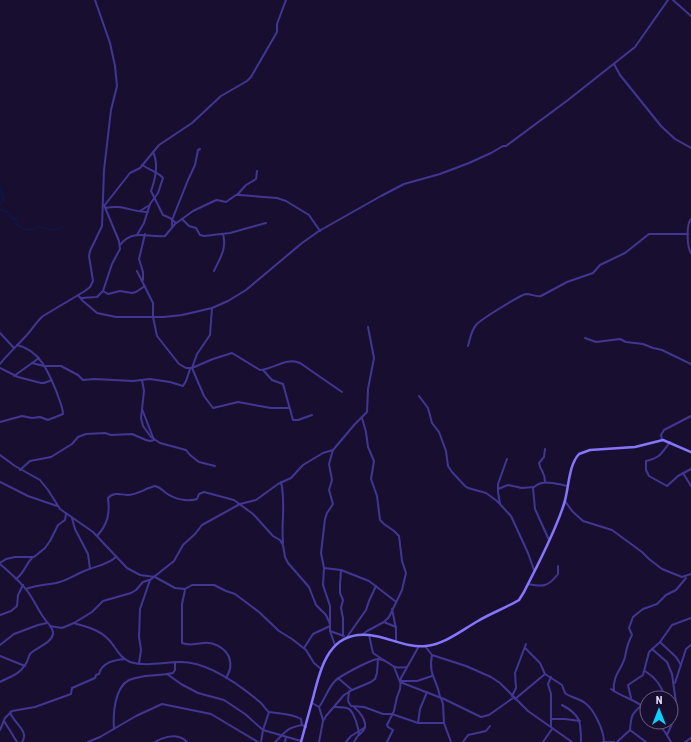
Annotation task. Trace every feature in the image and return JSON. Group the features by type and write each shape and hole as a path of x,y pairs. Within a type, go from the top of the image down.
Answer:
{"street":[{"path":"0,364 43,316 79,297 87,290 93,281 89,256 102,226 105,207 104,170 111,110 116,95 117,79 110,43 95,0"},
{"path":"105,207 130,173 140,168 159,145 192,123 221,96 247,81 251,77 276,33 277,24 286,0"},
{"path":"79,297 97,313 106,316 133,318 182,315 212,308 228,301 246,290 302,243 381,196 404,184 452,170 487,155 503,146 506,146 557,109 634,47 668,0"},
{"path":"673,0 691,16"},
{"path":"614,64 653,118 675,139 691,148"},
{"path":"172,228 172,220 195,165 198,150 200,148"},
{"path":"152,152 156,161 154,184 151,190 154,199 163,215 176,223"},
{"path":"139,212 149,206 154,199 163,178 160,174 155,173 142,165"},
{"path":"120,245 126,239 137,235 145,234 165,236 176,223 193,211 217,200 224,203 231,200 246,185 256,179 257,171"},
{"path":"236,196 253,195 277,198 286,201 309,215 320,231"},
{"path":"137,235 142,227 149,206"},
{"path":"105,207 116,207 139,212 148,212"},
{"path":"79,297 97,297 103,291 119,251 120,245 105,207"},
{"path":"182,219 189,226 195,227 200,235 215,236 252,228 266,223"},
{"path":"691,219 688,223 689,249 691,253"},
{"path":"143,281 143,272 139,259 145,234"},
{"path":"214,271 224,250 225,242 223,234"},
{"path":"468,346 473,330 479,322 520,296 529,294 541,296 567,282 593,274 600,265 628,252 649,234 688,234"},
{"path":"137,271 154,307 153,317 157,336 179,364 191,368 213,358 232,353 258,369 263,370 272,380 282,384 292,418 295,420 312,415"},
{"path":"103,291 108,294 120,291 132,293 145,286"},
{"path":"32,363 44,366 61,366 78,375 83,380 94,379 128,381 152,379 182,386 186,381 197,354 210,335 212,308"},
{"path":"335,645 330,631 330,606 323,585 324,568 322,548 327,514 332,504 329,490 332,480 329,464 333,450 367,412 367,397 374,358 368,327"},
{"path":"0,334 14,348"},
{"path":"585,338 596,342 620,339 626,342 643,344 662,350 691,364"},
{"path":"0,422 22,416 32,418 40,417 48,420 62,414 62,408 52,380 39,358 30,349 17,345"},
{"path":"14,376 39,358"},
{"path":"263,370 279,364 297,362 342,392"},
{"path":"0,368 14,376 41,383 52,380"},
{"path":"191,368 204,396 213,408 238,402 271,408 289,408"},
{"path":"142,380 144,391 141,418 143,426 154,440"},
{"path":"419,396 428,408 432,423 439,432 446,451 448,466 465,486 486,493 500,505 513,520 534,570"},
{"path":"142,409 154,440"},
{"path":"662,440 661,435 664,430 691,416"},
{"path":"362,418 373,460 371,479 377,496 380,520 398,534 402,561 406,575 400,594 395,601 389,617 384,622 362,635"},
{"path":"20,470 30,461 53,455 72,444 78,437 89,433 106,433 111,435 132,434 146,440 154,440 186,450 199,462 215,466"},
{"path":"330,631 348,637 369,635 384,637 396,642 419,646 425,646 443,641 479,620 515,602 522,596 549,540 565,501 573,464 579,454 590,450 635,447 662,440 670,442 691,452"},
{"path":"670,442 663,453 645,462 647,473 666,486 669,486 678,476 691,469"},
{"path":"545,449 544,457 539,463 545,474 545,482"},
{"path":"139,664 141,650 139,637 140,609 150,580 174,561 183,545 202,525 240,504 256,500 280,482 291,478 303,465 323,453 333,450"},
{"path":"0,456 20,470 40,480 58,506 66,514 97,536 124,566 130,570 140,575 153,577 175,588 185,589 192,585 214,585 235,594 259,612 279,631 304,648 314,663 321,669"},
{"path":"500,505 498,484 507,459"},
{"path":"683,473 691,486"},
{"path":"0,482 28,496 58,506"},
{"path":"280,482 284,504 282,535 285,557 288,563 309,587 316,605 326,615 330,625"},
{"path":"498,489 508,485 520,488 534,487 542,482 568,486"},
{"path":"97,536 108,520 110,511 108,496 114,494 128,495 158,486 169,495 188,501 197,499 199,494 204,492 216,496 231,498 253,514 273,536 280,540 283,544"},
{"path":"534,487 535,508 549,540"},
{"path":"565,501 572,511 583,521 612,530 666,571 678,577 686,577"},
{"path":"16,578 22,574 29,562 48,544 58,525 65,520 66,514"},
{"path":"72,518 88,554 90,569"},
{"path":"0,682 17,674 25,666 32,653 42,646 53,633 23,585 0,563 6,559 15,557 34,557"},
{"path":"26,589 36,587 41,584 60,582 90,569 107,564 116,557"},
{"path":"528,584 542,586 554,580 558,574 558,566"},
{"path":"324,568 341,570 369,581 395,601"},
{"path":"341,570 340,593 343,600 341,608 343,618 343,636"},
{"path":"639,703 631,698 620,695 613,690 616,676 624,659 627,643 632,635 630,628 632,618 642,610 657,604 666,595 675,591 686,577 691,574"},
{"path":"50,626 62,628 74,623 92,612 103,601 131,593 143,582 150,580"},
{"path":"0,615 11,611 17,606 18,595 23,585"},
{"path":"167,674 181,684 198,693 224,700 245,714 263,730 301,741 321,669 330,651 335,645 348,637 366,610 376,586"},
{"path":"185,589 182,604 182,643 196,645 204,642 223,649 229,657 231,665 226,678"},
{"path":"392,608 396,627 396,642"},
{"path":"631,698 628,685 641,676 645,671 652,649 660,642 672,625 691,618"},
{"path":"384,622 396,627"},
{"path":"0,645 14,634 47,623"},
{"path":"74,623 102,633 111,641 118,652 125,659"},
{"path":"304,648 313,634 330,625"},
{"path":"369,635 373,653 394,667 407,667"},
{"path":"660,642 676,657 681,665"},
{"path":"514,697 516,688 515,673 526,644"},
{"path":"674,685 686,649 691,645"},
{"path":"387,742 392,731 387,726 400,689 401,678 419,646"},
{"path":"425,646 432,655 484,673 497,680 528,711 572,742"},
{"path":"525,648 540,663 545,674 560,683 567,695 580,700 587,705 600,726 604,736 604,742 616,742 630,730 631,718 634,712 639,708"},
{"path":"652,649 669,665 675,690"},
{"path":"432,655 430,666 432,676 441,697 444,723 451,742"},
{"path":"0,656 25,666"},
{"path":"0,730 10,712 35,707 71,694 72,688 94,678 99,674 101,668 108,663 114,660 125,659 139,664 175,662 195,663 242,687 269,712 294,716 301,719 304,726"},
{"path":"319,707 338,678 369,661 378,659 387,662"},
{"path":"323,722 340,698 351,690 371,682 374,679 377,673 378,659"},
{"path":"114,729 115,705 120,691 126,683 137,678 174,672 175,662"},
{"path":"394,667 400,682 441,697 467,709 476,716 482,717 489,715 545,674"},
{"path":"645,671 655,679 662,690"},
{"path":"400,682 417,681 432,676"},
{"path":"338,678 351,690"},
{"path":"543,742 552,728 548,684 551,678"},
{"path":"351,690 348,701 349,704 361,714 365,728"},
{"path":"418,723 420,709 427,692"},
{"path":"312,703 319,707 323,722 319,742"},
{"path":"88,742 97,739 159,704 165,704 211,714 260,742 269,712"},
{"path":"562,705 576,714 580,721 581,742"},
{"path":"335,707 346,707 352,711 359,735"},
{"path":"353,707 364,707 369,710 392,714 418,723 444,723"},
{"path":"10,712 12,718 24,733 22,742"},
{"path":"552,719 580,721"},
{"path":"4,721 17,742"},
{"path":"275,742 292,727 304,726"},
{"path":"463,742 468,735 486,731 490,726"},
{"path":"346,742 351,736 365,728"},
{"path":"354,742 365,728"},
{"path":"630,730 646,742"},
{"path":"663,730 671,742"},
{"path":"667,735 669,730"},
{"path":"156,742 162,738 171,737 182,738 187,742"},
{"path":"285,742 286,737"},
{"path":"685,742 691,738"}],"waterway":[{"path":"0,186 4,201 0,204"},
{"path":"0,209 9,213 12,218 16,219 16,224 23,229 33,230 36,227 42,227 53,230 64,227"}]}
